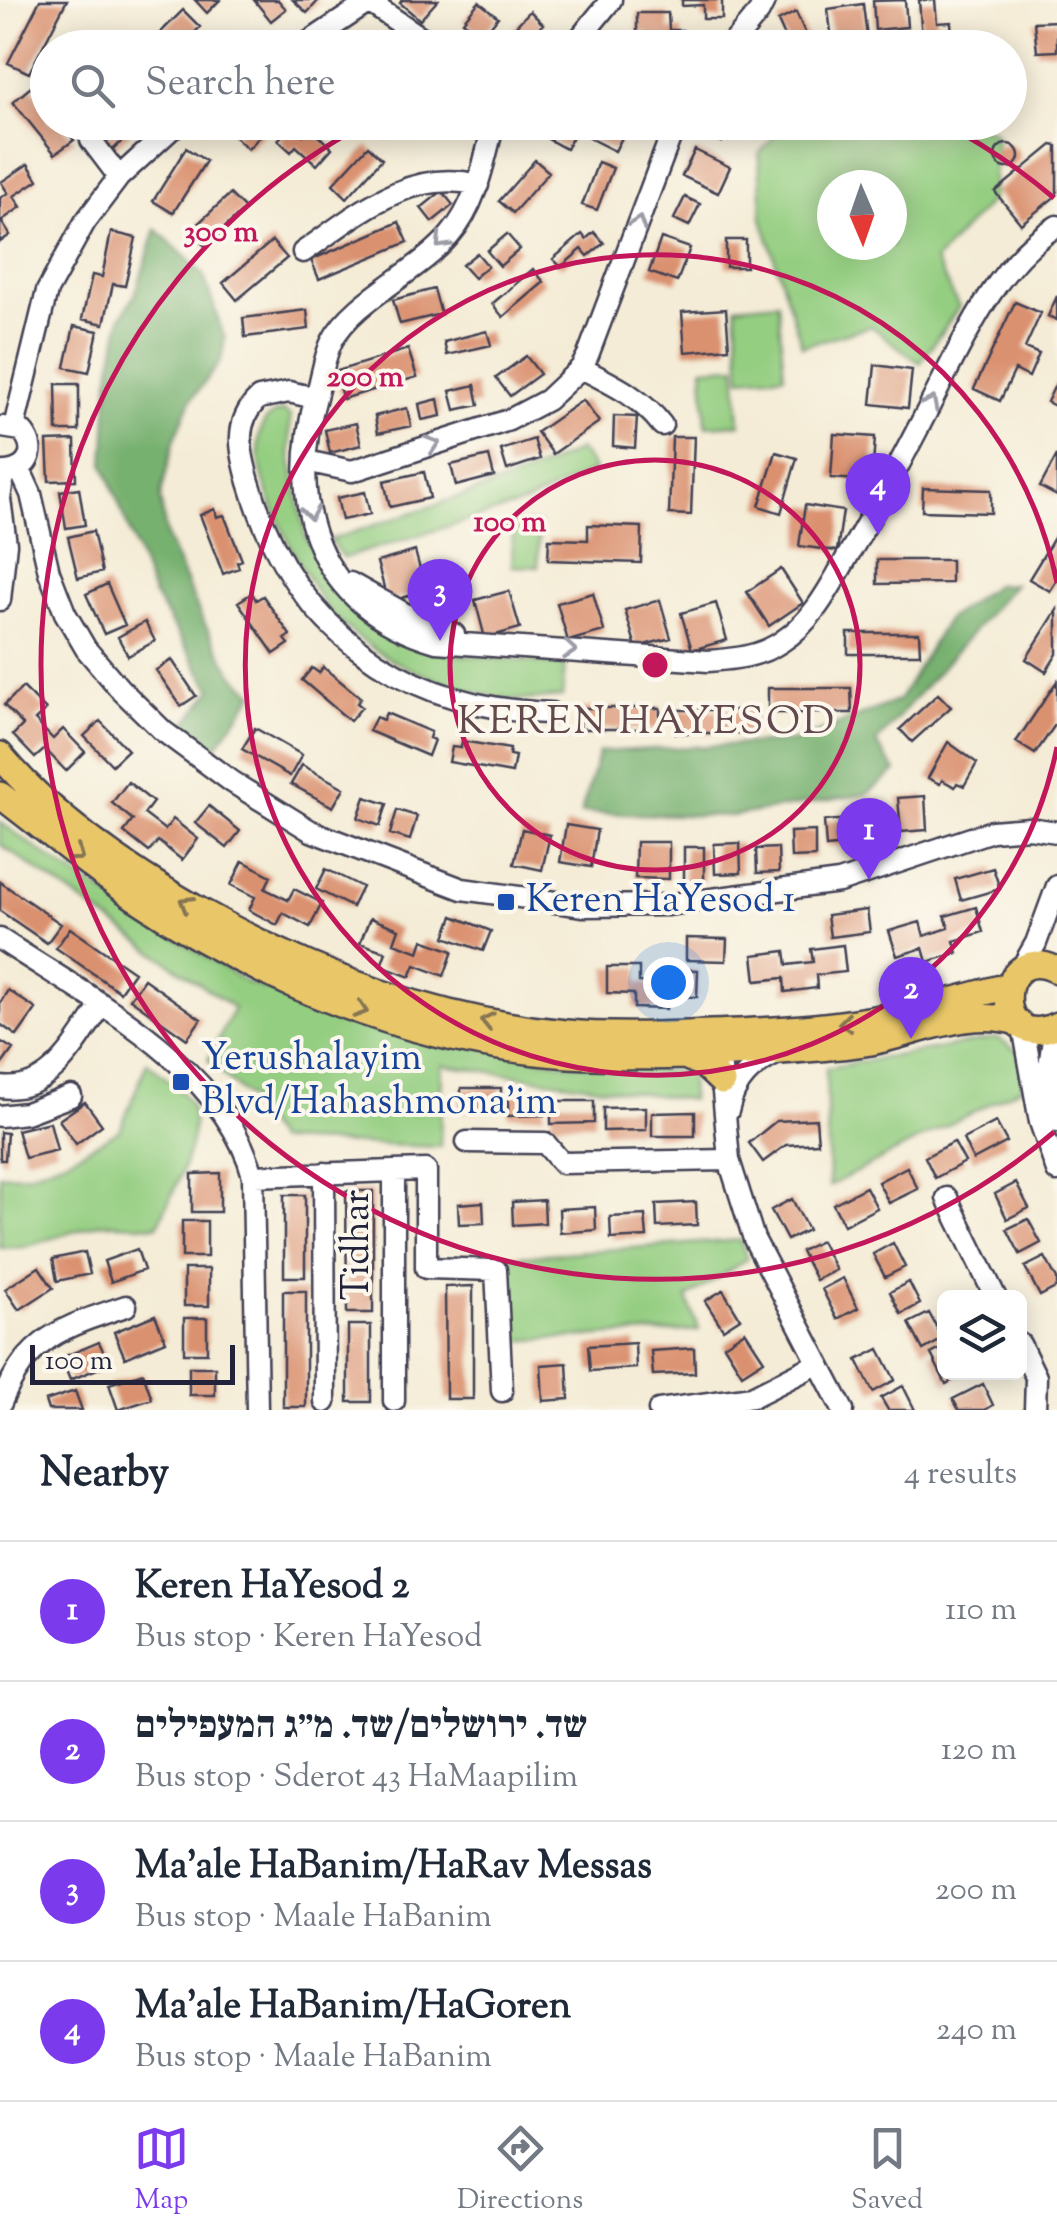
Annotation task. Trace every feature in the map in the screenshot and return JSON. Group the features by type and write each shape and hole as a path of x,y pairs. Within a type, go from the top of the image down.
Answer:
{"main road":[{"path":"0,755 77,829 144,877 260,945 327,976 404,1001 527,1028 610,1035 738,1032 862,1022 1014,978 1029,966 1055,969"},
{"path":"0,795 158,912 250,964 320,996 398,1022 524,1050 567,1055 722,1055 865,1043 992,1016 1039,1031 1056,1026"},
{"path":"1014,978 1007,1002 1021,1025"},
{"path":"686,1056 704,1065 722,1082"}],"street":[{"path":"586,30 610,0"},
{"path":"744,30 765,0"},
{"path":"327,30 371,1 411,30"},
{"path":"90,140 119,177"},
{"path":"0,600 6,544 0,499 8,471 30,458 31,442 21,430 7,428 47,290 85,222 119,177 159,140"},
{"path":"489,140 468,208 442,243 344,323 331,344 315,398 306,461 313,536 339,579 364,605 414,635 436,642 708,661 746,658 778,645 799,630 817,609 879,504 974,319 1021,254 1057,226"},
{"path":"306,461 352,470 509,420 548,400 581,368 669,140"},
{"path":"302,252 404,188 448,180 478,185"},
{"path":"581,368 630,394 649,408 662,426"},
{"path":"315,398 289,392 259,398 243,418 240,435 241,452 264,523 296,586 315,612 356,650 405,679 508,712 551,714"},
{"path":"8,471 31,494 48,572 64,613 86,649 163,730 232,782 311,831 462,890 584,906 666,905 840,882 992,831 1029,828 1057,832"},
{"path":"1014,978 1044,922 1057,886"},
{"path":"1044,922 1044,940 1055,969"},
{"path":"0,939 158,1046 210,1094 232,1123 246,1150 253,1176 257,1410"},
{"path":"0,1087 31,1086 48,1075 66,1057 101,1006"},
{"path":"1021,1025 1040,1122 1057,1171"},
{"path":"1056,1026 1049,1066 1057,1121"},
{"path":"738,1032 722,1055 729,1160 754,1239 843,1410"},
{"path":"726,1118 737,1082 760,1062 781,1051"},
{"path":"0,1116 26,1113 71,1096"},
{"path":"467,1142 545,1144 562,1163 729,1160"},
{"path":"394,1171 426,1170 426,1268 496,1270 502,1391"},
{"name":"Tidhar","path":"253,1176 394,1171 394,1401"},
{"path":"324,1173 325,1402"},
{"path":"947,1198 992,1290"},
{"path":"0,1406 26,1361 62,1327 126,1306"},
{"path":"1027,1358 1036,1377 1035,1410"},
{"path":"659,1410 752,1397 817,1364"}],"green space":[{"path":"771,140 996,140 992,199 935,261 959,307 920,363 871,326 802,346 762,218 759,154"},
{"path":"156,229 203,274 225,339 221,361 191,400 174,441 160,498 167,538 202,619 232,673 254,694 214,750 186,723 212,690 153,594 104,464 109,380 121,317 135,295"},
{"path":"778,302 784,375 741,378 736,306"},
{"path":"736,366 740,424 706,426 703,368"},
{"path":"283,411 290,416 290,452 305,535 319,565 373,622 401,640 450,654 565,665 562,697 508,699 437,679 384,656 335,617 314,589 285,534 261,470 258,443 265,422"},
{"path":"580,450 595,470 526,503 343,558 330,540 519,477"},
{"path":"513,523 539,524 538,567 512,566"},
{"path":"1014,584 876,743 896,771 867,794 732,816 581,813 599,752 798,741 899,700 947,619 995,585"},
{"path":"0,822 61,866 248,983 385,1029 564,1063 690,1073 691,1100 442,1065 440,1147 276,1141 249,1099 208,1060 234,1008 0,844"},
{"path":"997,1038 1025,1056 1022,1087 829,1186 826,1068"},
{"path":"147,1062 183,1095 193,1119 189,1150 157,1226 101,1223 24,1247 0,1248 0,1175 28,1174 70,1158 120,1130"},
{"path":"740,1240 747,1259 687,1298 699,1330 513,1341 508,1257"}],"building":[{"path":"40,0 67,0 51,30 30,30 29,73 8,63"},
{"path":"195,0 220,0 207,13"},
{"path":"254,0 278,0 286,9 271,21"},
{"path":"293,0 319,0 307,13"},
{"path":"438,0 420,20 400,3"},
{"path":"682,0 722,0 722,19 703,19 703,5 682,6"},
{"path":"905,0 907,27 875,30 873,1"},
{"path":"919,0 935,0 937,23 951,22 952,30 921,30"},
{"path":"479,2 498,17 488,30 475,30 463,21"},
{"path":"863,4 866,30 831,30 828,9"},
{"path":"183,10 200,27 197,30 163,30"},
{"path":"530,11 543,24 537,30 512,30"},
{"path":"796,12 804,30 782,30 778,21"},
{"path":"637,13 668,13 669,30 637,30"},
{"path":"1057,21 1057,51 1037,52 1034,22"},
{"path":"30,88 30,123 13,102"},
{"path":"44,140 74,140 55,154"},
{"path":"98,140 123,140 110,153"},
{"path":"238,140 256,140 248,149"},
{"path":"278,140 323,140 332,148 317,165 296,146 291,152"},
{"path":"550,140 571,140 566,149"},
{"path":"593,140 621,140 615,151"},
{"path":"1007,144 1019,156 1007,168 995,156"},
{"path":"1052,145 1057,146 1057,195 1021,224 995,192"},
{"path":"368,146 382,159 347,198 333,184"},
{"path":"186,148 206,161 173,213 153,201"},
{"path":"695,150 730,167 718,193 682,176"},
{"path":"535,160 549,172 513,213 499,201"},
{"path":"598,162 613,168 597,210 582,205"},
{"path":"28,164 38,180 14,196 21,207 1,221 10,235 0,242 0,198 8,193 1,182"},
{"path":"442,191 453,205 432,222 421,208"},
{"path":"230,194 245,209 205,246 190,231"},
{"path":"685,197 700,204 689,226 674,219"},
{"path":"399,222 408,242 319,279 311,260"},
{"path":"111,232 136,238 125,286 113,284 104,324 82,319 92,275 102,277"},
{"path":"594,232 604,243 588,256 582,249 561,267 553,259 582,234 586,239"},
{"path":"507,234 520,249 500,266 487,251"},
{"path":"661,238 690,248 677,282 649,272"},
{"path":"726,240 746,240 746,267 726,267"},
{"path":"272,241 287,258 237,300 223,283"},
{"path":"477,253 488,266 474,278 462,265"},
{"path":"533,269 544,282 503,317 492,304"},
{"path":"434,289 441,314 400,324 393,300"},
{"path":"1057,296 1057,320 1048,316"},
{"path":"1015,302 1041,313 1025,348 1039,354 1029,377 1015,370 1000,401 974,389"},
{"path":"726,309 729,348 685,352 682,312"},
{"path":"307,310 309,329 245,337 243,318"},
{"path":"74,326 98,331 89,372 65,367"},
{"path":"487,331 491,345 447,355 444,342"},
{"path":"408,349 417,377 343,399 334,372"},
{"path":"526,356 540,374 510,396 496,378"},
{"path":"875,365 912,370 908,408 871,404"},
{"path":"1057,381 1057,407 1047,402"},
{"path":"56,384 79,384 79,431 57,431"},
{"path":"475,385 479,405 455,410 450,391"},
{"path":"438,399 441,416 422,420 419,404"},
{"path":"583,400 599,422 553,454 537,432"},
{"path":"407,408 411,426 378,433 375,416"},
{"path":"614,416 637,417 635,448 613,446"},
{"path":"356,423 361,445 330,453 325,430"},
{"path":"834,434 875,437 872,481 831,478"},
{"path":"672,437 694,437 691,515 669,514"},
{"path":"534,439 540,459 507,470 501,450"},
{"path":"75,440 76,480 49,481 47,441"},
{"path":"776,452 797,458 781,513 759,506"},
{"path":"1057,455 1057,496 1040,487"},
{"path":"489,456 494,476 456,486 451,465"},
{"path":"424,472 430,498 390,507 384,481"},
{"path":"79,488 85,525 66,528 60,491"},
{"path":"923,488 991,490 991,513 922,511"},
{"path":"365,492 370,514 342,520 337,498"},
{"path":"805,505 843,511 837,551 799,546"},
{"path":"215,509 217,517 224,515 242,560 237,562 239,568 223,574 200,515"},
{"path":"588,525 642,527 641,563 548,560 549,539 588,540"},
{"path":"93,531 102,572 78,578 68,537"},
{"path":"1057,533 1057,580 1050,591 1029,579"},
{"path":"415,551 426,591 388,602 377,562"},
{"path":"877,560 951,560 951,583 877,584"},
{"path":"781,569 803,603 769,626 747,592"},
{"path":"107,584 125,625 104,634 86,594"},
{"path":"509,591 520,628 485,638 475,600"},
{"path":"252,593 256,600 263,596 290,635 285,639 289,644 274,654 238,602"},
{"path":"593,593 604,631 568,641 557,603"},
{"path":"660,600 671,638 636,647 625,610"},
{"path":"716,603 727,640 692,650 681,613"},
{"path":"1057,610 1057,654 1046,672 1026,659"},
{"path":"145,622 155,641 128,656 118,637"},
{"path":"848,633 919,633 920,654 848,654"},
{"path":"172,660 196,696 181,706 156,670"},
{"path":"323,667 361,698 357,703 362,707 350,721 302,680 312,668 319,673"},
{"path":"1057,681 1057,722 1035,754 1016,742"},
{"path":"23,687 46,710 35,720 53,739 63,729 85,752 66,771 45,749 35,758 13,735 23,725 4,705"},
{"path":"768,688 851,688 852,713 768,713"},
{"path":"938,694 951,707 912,742 900,729"},
{"path":"580,708 660,708 660,729 580,729"},
{"path":"676,710 755,710 755,733 676,733"},
{"path":"386,713 431,732 429,738 434,740 428,756 369,731 376,717 383,720"},
{"path":"100,721 128,750 112,765 84,736"},
{"path":"255,728 302,755 290,776 242,749"},
{"path":"462,741 510,749 509,755 515,756 512,773 449,762 452,747 461,748"},
{"path":"948,742 977,763 964,786 957,783 955,787 942,780 940,784 928,778"},
{"path":"302,765 344,788 333,807 291,784"},
{"path":"128,782 153,802 144,814 165,830 173,819 198,839 182,860 158,841 149,852 124,832 133,820 112,803"},
{"path":"925,796 927,830 901,832 898,798"},
{"path":"365,797 387,804 380,826 358,818"},
{"path":"885,805 887,833 864,835 862,806"},
{"path":"209,806 240,831 227,848 195,823"},
{"path":"397,810 417,816 410,840 390,834"},
{"path":"851,819 853,844 826,847 824,821"},
{"path":"566,825 597,830 591,867 560,862"},
{"path":"522,829 550,835 542,870 514,864"},
{"path":"815,831 815,857 791,858 790,832"},
{"path":"636,842 669,842 669,879 635,878"},
{"path":"740,843 741,873 715,874 714,844"},
{"path":"684,847 704,847 704,881 684,882"},
{"path":"778,848 779,872 757,873 756,849"},
{"path":"243,861 271,876 265,889 288,900 294,889 322,903 310,927 283,913 277,925 249,910 255,897 231,885"},
{"path":"993,868 1000,889 961,900 955,879"},
{"path":"326,869 362,887 352,907 316,889"},
{"path":"0,882 61,924 47,943 0,911"},
{"path":"976,907 983,932 954,941 958,953 927,962 923,948 897,956 889,931 920,922 924,936 949,928 945,916"},
{"path":"867,910 870,932 830,937 827,915"},
{"path":"453,916 491,931 483,951 445,937"},
{"path":"370,918 399,929 394,943 419,952 423,940 453,951 444,976 415,965 410,977 381,966 386,952 360,943"},
{"path":"70,928 134,972 120,992 56,948"},
{"path":"686,938 727,939 726,961 686,960"},
{"path":"843,945 846,972 816,975 817,988 785,992 784,978 756,981 753,955 785,951 787,965 813,962 811,949"},
{"path":"607,967 639,967 639,982 665,983 666,969 698,970 697,997 666,996 666,1009 634,1008 634,994 607,993"},
{"path":"144,979 201,1019 187,1039 130,999"},
{"path":"8,990 36,1009 17,1036 0,1024 0,1003"},
{"path":"0,1041 13,1049 0,1067"},
{"path":"461,1088 501,1088 501,1111 461,1111"},
{"path":"544,1093 544,1115 508,1116 508,1094"},
{"path":"551,1101 594,1101 594,1123 551,1124"},
{"path":"85,1102 102,1125 76,1144 59,1120"},
{"path":"646,1107 646,1130 603,1131 603,1108"},
{"path":"695,1112 695,1136 652,1136 652,1113"},
{"path":"816,1119 818,1143 786,1145 763,1162 749,1143 776,1121"},
{"path":"50,1122 57,1150 25,1158 17,1130"},
{"path":"996,1122 1007,1142 973,1160 963,1139"},
{"path":"0,1132 7,1133 5,1160 0,1160"},
{"path":"954,1142 965,1162 935,1178 925,1157"},
{"path":"907,1167 918,1189 889,1203 878,1182"},
{"path":"220,1173 220,1212 192,1212 192,1174"},
{"path":"1016,1183 1029,1208 1007,1219 995,1194"},
{"path":"866,1187 877,1208 844,1225 833,1204"},
{"path":"346,1191 373,1191 373,1313 347,1313"},
{"path":"284,1195 305,1195 305,1277 284,1277"},
{"path":"792,1199 808,1230 787,1240 771,1210"},
{"path":"544,1200 545,1223 513,1225 512,1202"},
{"path":"483,1202 484,1223 459,1224 458,1204"},
{"path":"696,1202 697,1225 657,1227 656,1204"},
{"path":"595,1207 596,1230 560,1233 559,1209"},
{"path":"645,1215 647,1237 611,1239 610,1217"},
{"path":"1028,1219 1041,1243 1020,1254 1007,1229"},
{"path":"182,1221 207,1221 207,1257 182,1257"},
{"path":"821,1241 836,1270 816,1280 801,1251"},
{"path":"893,1243 905,1267 885,1277 873,1254"},
{"path":"137,1249 144,1270 111,1282 104,1261"},
{"path":"85,1252 90,1274 57,1281 53,1259"},
{"path":"1045,1257 1057,1287 1040,1296 1025,1267"},
{"path":"39,1267 53,1288 19,1310 5,1289"},
{"path":"184,1269 209,1269 209,1306 184,1306"},
{"path":"843,1278 858,1308 837,1319 822,1289"},
{"path":"909,1282 920,1304 901,1314 890,1292"},
{"path":"473,1286 473,1399 446,1399 445,1287"},
{"path":"723,1290 740,1318 723,1329 705,1301"},
{"path":"283,1291 306,1291 306,1407 283,1407"},
{"path":"929,1313 937,1328 937,1342 923,1350 909,1323"},
{"path":"155,1315 166,1341 125,1358 114,1332"},
{"path":"184,1318 207,1318 207,1353 184,1353"},
{"path":"348,1325 371,1325 371,1402 348,1402"},
{"path":"745,1331 764,1360 742,1374 724,1345"},
{"path":"99,1342 109,1364 70,1380 61,1358"},
{"path":"635,1343 636,1368 590,1371 588,1346"},
{"path":"694,1348 695,1373 653,1375 651,1351"},
{"path":"879,1349 895,1380 873,1392 857,1360"},
{"path":"567,1363 569,1399 543,1401 541,1365"},
{"path":"189,1367 215,1367 215,1395 189,1395"},
{"path":"143,1373 152,1399 118,1410 109,1384"},
{"path":"983,1384 993,1405 985,1410 959,1410 953,1399"},
{"path":"903,1386 915,1410 888,1410 881,1398"},
{"path":"75,1391 82,1410 48,1410 45,1401"}],"place":[{"name":"Ma'ale HaBanim/HaGoren","path":"878,535"},
{"name":"Ma'ale HaBanim/HaRav Messas","path":"440,641"},
{"name":"Keren HaYesod 2","path":"869,880"},
{"name":"Keren HaYesod 1","path":"506,902"},
{"name":"שד. ירושלים/שד. מ״ג המעפילים","path":"911,1039"},
{"name":"Yerushalayim Blvd/Hahashmona'im","path":"181,1082"}],"district":[{"name":"KEREN HAYESOD","path":"647,723"}]}
